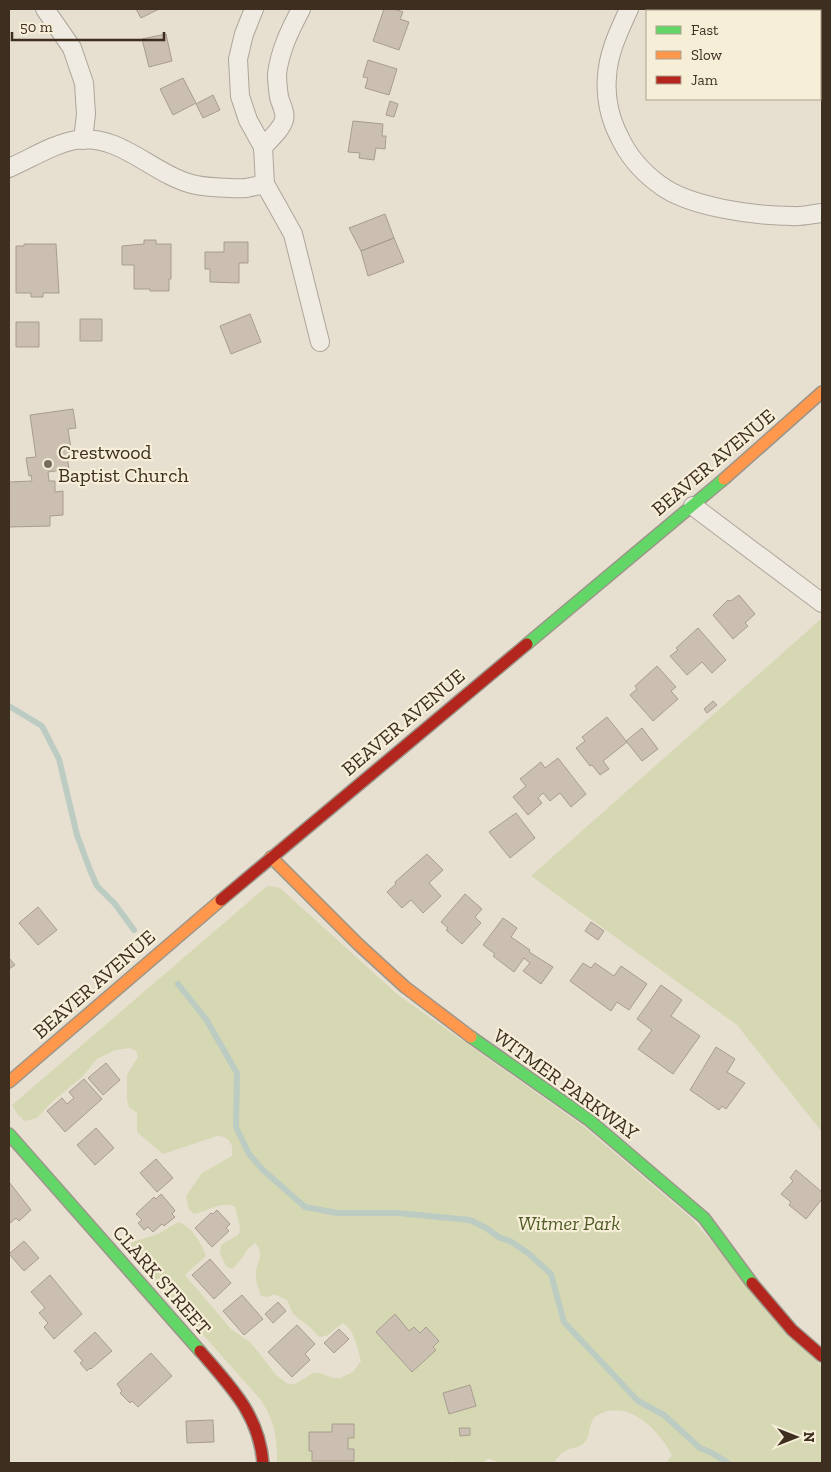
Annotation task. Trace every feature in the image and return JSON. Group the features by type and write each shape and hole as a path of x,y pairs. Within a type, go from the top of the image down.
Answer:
{"street":[{"path":"45,9 72,48 84,83 86,114 83,140"},
{"path":"254,9 244,34 238,59 240,96 248,120 263,148 265,184 293,234 320,342"},
{"path":"263,148 285,118 279,96 277,77 280,57 286,38 301,9"},
{"path":"629,9 611,52 606,78 608,103 614,128 626,150 642,170 661,187 684,198 725,210 793,216 822,213"},
{"path":"9,168 64,143 100,140 114,144 150,166 193,184 246,188 265,184"},
{"name":"BEAVER AVENUE","path":"9,1082 271,857 693,506 822,392"},
{"path":"693,506 822,603"},
{"name":"WITMER PARKWAY","path":"271,857 359,945 405,987 472,1038 589,1120 704,1218 758,1292 792,1330 822,1356"},
{"name":"CLARK STREET","path":"9,1134 238,1395 257,1427 263,1463"}],"green space":[{"path":"821,619 822,1132 737,1025 531,876"},
{"name":"Witmer Park","path":"266,887 280,888 397,994 583,1126 691,1218 822,1367 822,1463 666,1463 672,1455 651,1427 632,1414 610,1411 595,1417 585,1442 563,1452 554,1463 500,1463 488,1458 484,1463 455,1463 452,1461 449,1463 277,1463 272,1422 260,1399 128,1250 132,1242 158,1234 178,1222 183,1224 195,1236 206,1256 185,1275 231,1329 251,1343 276,1375 288,1384 295,1384 313,1373 340,1378 353,1372 361,1361 353,1335 347,1326 343,1323 326,1336 319,1337 310,1327 293,1314 287,1300 274,1294 268,1297 261,1296 256,1282 260,1252 255,1243 232,1269 226,1266 220,1253 221,1245 239,1234 240,1227 235,1207 225,1205 194,1214 189,1210 186,1196 202,1173 232,1156 232,1148 228,1139 217,1136 163,1154 137,1132 137,1113 129,1107 127,1100 127,1075 138,1057 136,1051 130,1048 115,1050 97,1059 83,1076 52,1102 37,1118 25,1121 18,1115 12,1105"}],"building":[{"path":"136,9 159,9 141,18"},
{"path":"384,9 394,9 403,12 400,19 409,22 399,50 373,41"},
{"path":"166,34 172,61 149,67 142,39"},
{"path":"368,60 397,69 389,95 365,88 368,78 363,77"},
{"path":"183,78 196,103 173,115 160,89"},
{"path":"213,95 220,110 203,118 196,104"},
{"path":"390,101 398,104 394,117 386,115"},
{"path":"353,121 383,124 382,136 386,136 385,149 376,148 374,160 359,158 360,153 348,152"},
{"path":"385,214 394,238 361,251 349,228"},
{"path":"394,238 404,262 368,276 361,251"},
{"path":"144,240 156,240 156,244 171,244 169,291 134,289 134,265 122,265 122,246 144,244"},
{"path":"224,242 248,242 248,263 239,263 239,283 210,282 210,269 205,269 205,252 224,252"},
{"path":"24,244 56,244 59,293 43,293 43,297 31,297 31,293 16,293 16,246 24,246"},
{"path":"250,314 261,342 231,354 220,326"},
{"path":"80,319 102,319 102,341 80,341"},
{"path":"16,322 39,322 39,347 16,347"},
{"name":"Crestwood Baptist Church","path":"73,409 76,428 68,429 72,455 67,456 69,469 48,472 49,481 55,481 55,492 63,491 63,515 50,516 50,526 9,527 9,482 32,481 31,475 29,476 26,458 36,457 30,415"},
{"path":"739,595 755,614 745,623 748,626 733,639 713,615 728,600 732,600"},
{"path":"698,628 726,660 712,673 702,662 687,675 670,656"},
{"path":"657,666 676,687 671,691 678,699 653,721 630,695 637,689 635,686"},
{"path":"713,701 717,705 707,713 704,709"},
{"path":"607,717 627,742 603,761 609,769 600,775 576,748 585,741 582,737"},
{"path":"642,728 658,749 642,761 626,741"},
{"path":"558,758 586,794 571,807 560,793 550,801 543,793 538,798 542,803 528,815 513,797 526,786 520,779 541,762 545,768"},
{"path":"516,813 535,838 510,858 489,832"},
{"path":"427,854 443,870 429,883 441,896 423,913 411,900 402,908 387,892 396,884 395,882"},
{"path":"465,894 482,909 475,917 481,923 462,944 446,930 448,928 441,922"},
{"path":"38,907 57,930 38,945 19,923"},
{"path":"503,918 517,928 511,937 530,950 529,952 553,967 541,984 523,971 530,963 524,958 514,972 493,956 495,954 483,945"},
{"path":"591,922 604,931 598,940 585,931"},
{"path":"9,958 15,965 9,969"},
{"path":"583,963 591,968 595,963 614,976 621,966 647,984 629,1010 617,1002 611,1011 570,981"},
{"path":"661,985 682,1000 671,1016 700,1036 673,1074 638,1049 652,1030 637,1019"},
{"path":"716,1047 735,1059 727,1072 745,1083 726,1109 722,1106 719,1110 690,1090"},
{"path":"106,1063 120,1080 103,1095 88,1078"},
{"path":"84,1079 102,1099 65,1132 47,1111 62,1098 67,1104 74,1098 69,1092"},
{"path":"96,1128 114,1148 95,1165 77,1145"},
{"path":"156,1159 173,1178 157,1192 140,1173"},
{"path":"796,1170 822,1192 822,1199 806,1219 789,1205 791,1202 781,1194 793,1181 790,1178"},
{"path":"9,1182 31,1210 19,1221 16,1218 9,1224"},
{"path":"161,1194 175,1211 172,1214 175,1217 164,1226 162,1224 153,1232 148,1227 144,1230 138,1223 142,1220 136,1214 154,1197 156,1199"},
{"path":"217,1210 230,1224 226,1228 229,1231 212,1247 195,1228"},
{"path":"24,1241 39,1258 24,1271 9,1254"},
{"path":"210,1259 231,1283 214,1299 192,1275"},
{"path":"50,1275 82,1314 54,1339 44,1327 48,1323 39,1313 45,1308 31,1292"},
{"path":"242,1295 263,1319 244,1335 223,1311"},
{"path":"278,1302 286,1311 273,1323 265,1314"},
{"path":"395,1314 409,1331 414,1327 420,1333 426,1327 439,1341 433,1347 436,1350 412,1372 376,1332"},
{"path":"297,1325 315,1344 305,1354 310,1360 292,1377 268,1352"},
{"path":"339,1329 349,1339 334,1353 324,1343"},
{"path":"95,1332 112,1351 87,1371 80,1363 83,1361 74,1351"},
{"path":"151,1353 172,1376 138,1407 132,1401 130,1403 120,1393 122,1391 117,1384"},
{"path":"470,1385 476,1406 449,1414 443,1393"},
{"path":"213,1420 214,1442 187,1443 186,1421"},
{"path":"332,1424 354,1424 354,1438 348,1438 348,1449 354,1449 354,1461 312,1461 312,1451 309,1451 309,1432 332,1432"},
{"path":"459,1428 470,1428 470,1435 460,1436"}],"waterway":[{"path":"9,706 42,726 59,759 77,835 97,886 115,904 134,930"},
{"path":"178,984 206,1019 237,1073 236,1127 249,1154 263,1170 305,1207 337,1213 398,1213 470,1220 500,1238 510,1241 528,1253 551,1274 564,1322 638,1401 664,1415 700,1448 728,1463"}],"traffic: fast":[{"path":"527,644 724,479"},
{"path":"471,1037 589,1120 704,1218 752,1283"},
{"path":"9,1134 200,1351"}],"traffic: slow":[{"path":"724,479 822,392"},
{"path":"271,857 359,945 405,987 471,1037"},
{"path":"9,1082 221,900"}],"traffic: jam":[{"path":"221,900 527,644"},
{"path":"752,1283 792,1330 822,1356"},
{"path":"200,1351 232,1389 249,1415 256,1430 263,1463"}],"place":[{"name":"Crestwood Baptist Church","path":"48,464"}]}
